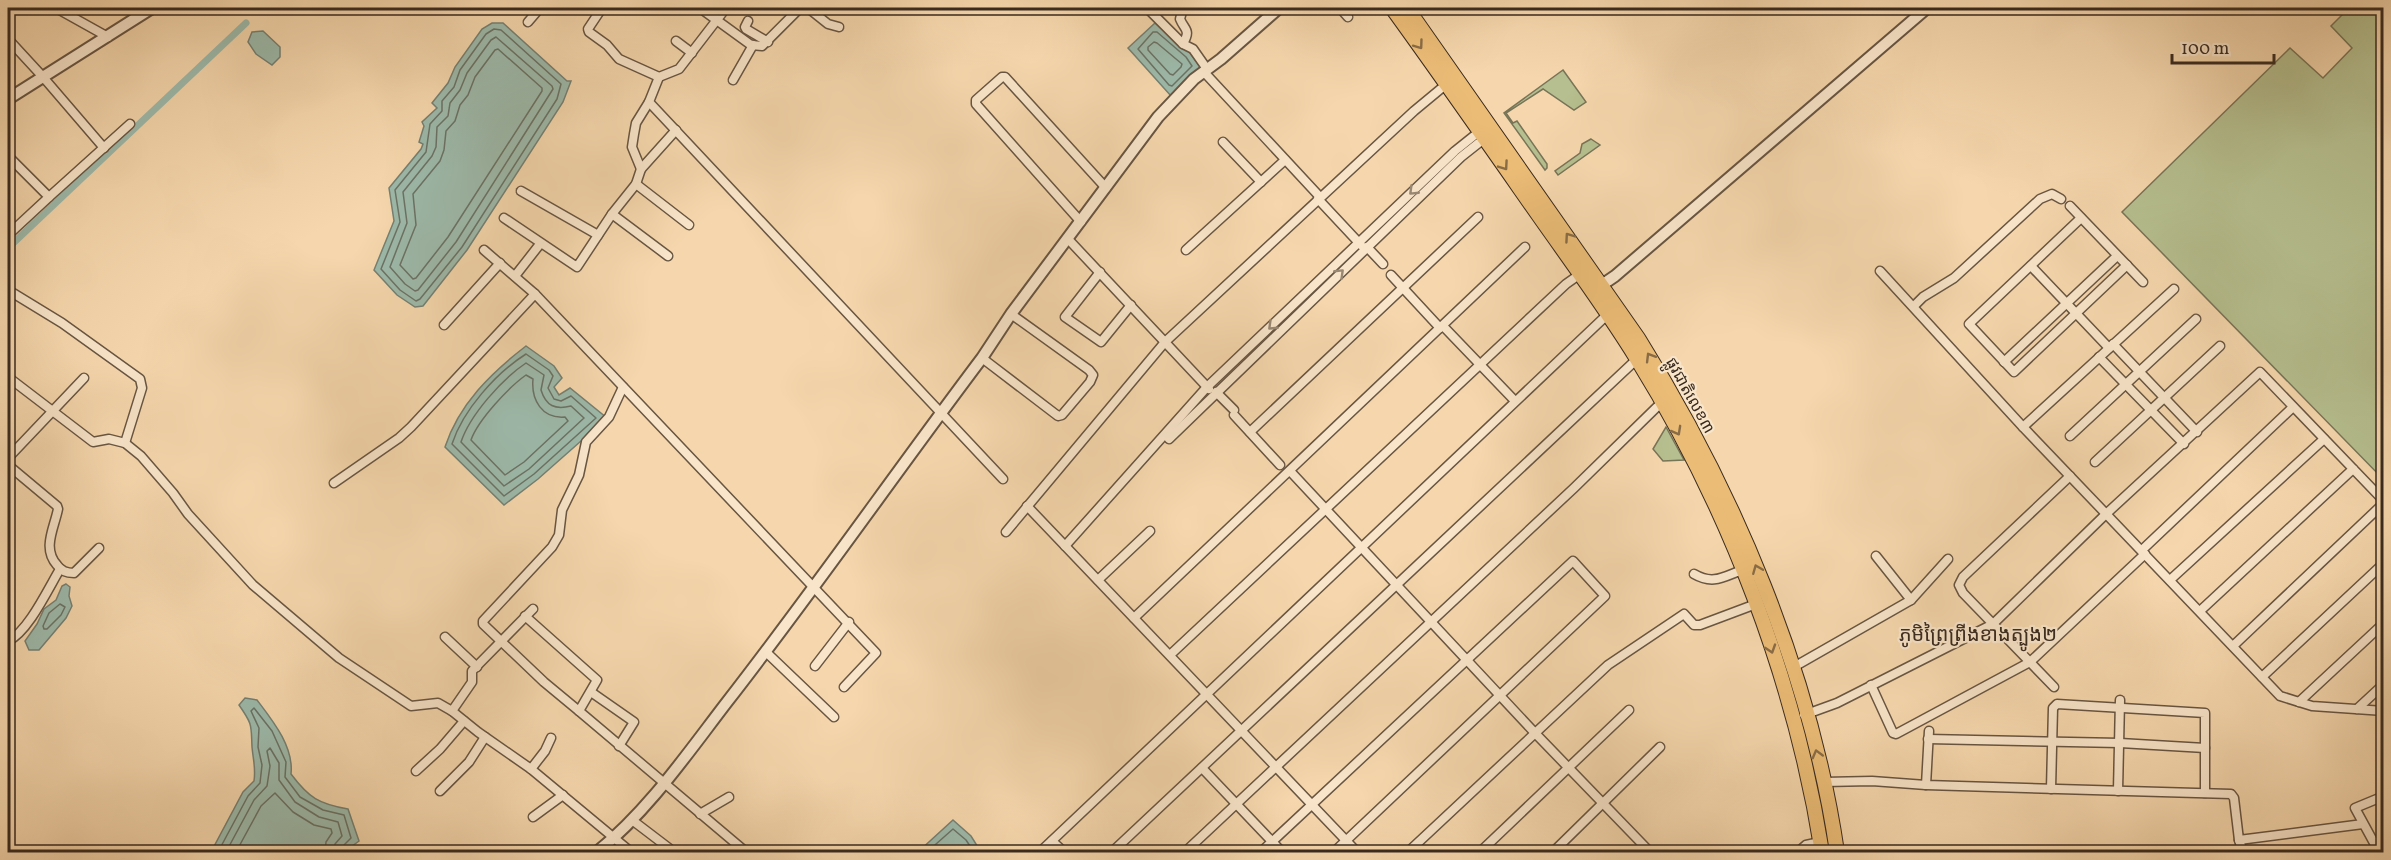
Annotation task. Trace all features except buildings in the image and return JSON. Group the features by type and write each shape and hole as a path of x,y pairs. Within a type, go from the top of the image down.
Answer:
{"highway":[{"name":"ផ្លូវជាតិលេខ៣","path":"1392,8 1451,80 1585,271"},
{"name":"ផ្លូវជាតិលេខ៣","path":"1407,8 1482,135 1598,288 1666,383 1714,471 1756,565 1792,668 1824,782 1837,852"},
{"name":"ផ្លូវជាតិលេខ៣","path":"1598,288 1608,314 1662,402 1703,479 1756,604 1792,719 1809,785 1821,847"}],"street":[{"path":"56,8 108,37"},
{"path":"8,99 152,8"},
{"path":"528,22 540,8"},
{"path":"700,8 753,45 762,46 800,8"},
{"path":"598,9 588,28 589,32 607,45 619,59 659,76 679,69 726,8"},
{"path":"808,8 828,24 839,27"},
{"path":"1147,8 1183,44 1193,49 1206,71 1285,160 1383,264"},
{"path":"1183,8 1180,19 1188,33 1183,44"},
{"path":"597,852 632,820 664,783 766,652 1158,117 1194,79 1279,8"},
{"path":"1340,8 1348,17"},
{"path":"1598,288 1927,8"},
{"path":"748,21 746,29 768,42"},
{"path":"8,39 104,148"},
{"path":"676,41 692,53"},
{"path":"733,80 753,45"},
{"path":"641,169 632,147 636,123 649,102 659,76"},
{"path":"1081,222 976,104 976,100 1002,77 1005,77 1106,188"},
{"path":"1006,532 1167,340 1320,197 1451,80"},
{"path":"649,102 1003,479"},
{"path":"9,232 130,124"},
{"path":"504,218 577,267 612,214 636,184 641,169 676,130"},
{"path":"1065,546 1213,389 1365,245 1455,151 1482,135"},
{"path":"1223,142 1261,182"},
{"path":"8,156 49,197"},
{"path":"1186,250 1285,160"},
{"path":"636,184 689,225"},
{"path":"521,191 598,235"},
{"path":"1914,306 1923,297 1954,278 2040,199 2052,194 2061,199"},
{"path":"2070,206 2143,282"},
{"path":"612,214 668,256"},
{"path":"1250,432 1478,217"},
{"path":"2081,218 1969,324 2004,362 2014,372 2127,266"},
{"path":"1068,239 1213,389 1280,465"},
{"path":"515,276 540,243"},
{"path":"1134,618 1525,247"},
{"path":"483,249 535,294 876,653 844,687"},
{"path":"2004,362 2117,256"},
{"path":"444,325 500,263"},
{"path":"2031,266 2076,313 2139,372 2196,432"},
{"path":"1880,270 2023,427 2280,696 2312,706 2384,711"},
{"path":"1170,655 1566,284 1585,271"},
{"path":"1100,272 1065,317 1101,342 1131,305"},
{"path":"1391,275 1515,401"},
{"path":"2023,427 2174,289"},
{"path":"8,290 62,323 140,379 142,388 125,443"},
{"path":"334,483 399,438 411,427 535,294"},
{"path":"1040,852 1608,314"},
{"path":"982,358 1058,416 1062,415 1090,382 1093,375 1089,370 1011,315"},
{"path":"2070,436 2196,319"},
{"path":"2095,462 2220,346"},
{"path":"2099,357 2184,444"},
{"path":"1112,852 1637,359"},
{"path":"1792,719 1837,703 1993,624 2106,514 2260,372 2384,502 2233,646"},
{"path":"8,377 93,442 109,439 125,443 141,456 188,514 253,585 339,658 411,706 438,704 452,711 531,769 631,852"},
{"path":"8,458 84,378"},
{"path":"623,387 609,417 586,442 579,475 562,510 559,535 552,548 483,621 483,624 544,682 746,852"},
{"path":"1185,852 1432,622 1662,402"},
{"path":"1871,685 1893,733 1896,734 2030,662 2293,407"},
{"path":"2170,580 2324,439"},
{"path":"8,465 57,506 49,552 60,569 74,573 99,548"},
{"path":"2200,611 2353,469"},
{"path":"1290,471 1602,804 1650,852"},
{"path":"2054,687 1963,593 1959,585 1963,577 2070,476"},
{"path":"1027,506 1357,852"},
{"path":"1098,580 1150,531"},
{"path":"1876,556 1911,600"},
{"path":"1792,668 1911,600 1948,559"},
{"path":"1261,852 1573,561 1605,596 1334,852"},
{"path":"2262,677 2384,563"},
{"path":"8,641 14,638 26,624 60,569"},
{"path":"1694,574 1704,580 1713,580 1742,570"},
{"path":"1408,852 1608,665 1684,614 1694,625 1700,625 1756,604"},
{"path":"452,711 472,682 472,671 532,609"},
{"path":"525,616 596,678 597,682 579,711"},
{"path":"815,666 849,622"},
{"path":"2299,702 2384,623"},
{"path":"445,637 477,668"},
{"path":"766,652 834,717"},
{"path":"2357,709 2384,684"},
{"path":"591,692 634,722 619,746"},
{"path":"2118,791 2120,704"},
{"path":"2051,789 2054,705 2120,704 2205,713 2205,793"},
{"path":"1479,852 1629,710"},
{"path":"416,771 464,721"},
{"path":"1926,785 1928,735 2205,748"},
{"path":"440,791 469,762 485,736"},
{"path":"531,769 551,738"},
{"path":"1553,852 1660,747"},
{"path":"1202,768 1282,852"},
{"path":"1824,782 1872,781 1926,785 2205,793 2233,796 2239,840 2243,852"},
{"path":"533,818 563,795"},
{"path":"2379,852 2355,808 2384,796"},
{"path":"700,814 729,797"},
{"path":"632,820 674,852"},
{"path":"2239,840 2363,824"},
{"path":"1052,841 1064,852"},
{"path":"1797,852 1806,845 1821,847"}],"green space":[{"path":"2349,8 2383,8 2383,479 2122,212 2290,48 2323,78 2352,48 2331,26"},
{"path":"1563,70 1586,102 1574,110 1543,89 1506,113 1513,123 1517,121 1547,164 1545,170 1504,113"},
{"path":"1591,139 1600,145 1558,175 1555,171 1580,153 1582,144"},
{"path":"1666,427 1684,460 1663,461 1653,449"}],"water":[{"path":"492,23 503,23 567,81 571,81 563,102 467,250 423,306 415,307 397,295 374,270 394,221 389,188 421,149 423,144 419,142 424,126 422,122 437,108 432,103 448,83 455,67 482,29"},
{"path":"1155,23 1190,53 1201,68 1171,96 1128,48"},
{"path":"263,31 280,47 280,57 272,65 256,54 248,42 252,32"},
{"path":"526,346 554,366 562,378 554,387 559,395 570,388 607,418 538,479 504,505 445,447 459,417 478,390"},
{"path":"66,584 70,587 69,596 72,606 66,618 39,650 29,650 25,641 44,609 56,600 62,586"},
{"path":"245,698 257,700 276,726 286,744 291,774 303,789 315,799 348,809 359,841 344,852 211,852 243,792 254,781 252,734 247,717 239,705"},
{"path":"953,820 971,836 981,852 918,852"}],"waterway":[{"path":"8,248 246,23"}],"district":[{"name":"ភូមិព្រៃព្រីងខាងត្បូង២","path":"1978,634"}]}
